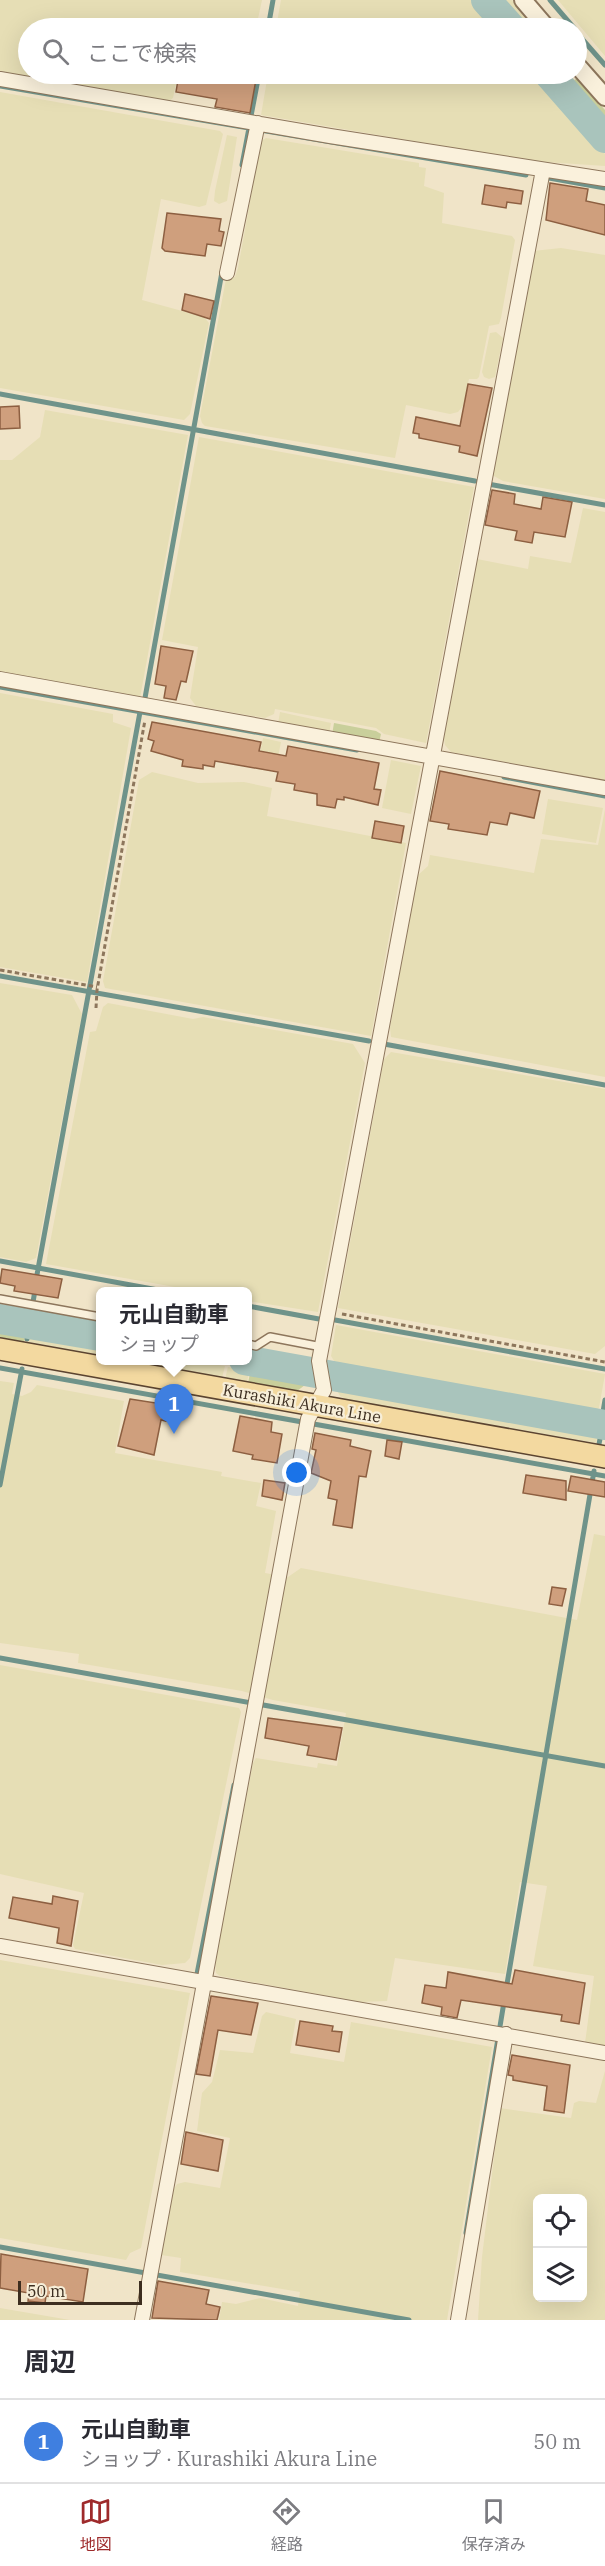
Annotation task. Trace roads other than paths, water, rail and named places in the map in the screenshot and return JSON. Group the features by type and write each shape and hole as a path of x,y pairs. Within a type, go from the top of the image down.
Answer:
{"main road":[{"name":"Kurashiki Akura Line","path":"0,1349 310,1418 605,1457"}],"street":[{"path":"523,0 538,18"},
{"path":"587,77 605,98"},
{"path":"0,79 18,82"},
{"path":"26,84 257,128 605,178"},
{"path":"227,273 257,128"},
{"path":"142,2320 201,1984 258,1703 310,1418 324,1390 320,1367 328,1311 543,170"},
{"path":"0,680 605,788"},
{"path":"0,1946 201,1984 605,2053"},
{"path":"458,2320 503,2037"}],"lane":[{"path":"0,1299 96,1316"},
{"path":"252,1345 256,1346 270,1338 322,1347"}],"waterway":[{"path":"270,18 273,0"},
{"path":"486,0 502,18"},
{"path":"550,0 565,18"},
{"path":"587,45 605,65"},
{"path":"251,116 257,84"},
{"path":"558,84 605,138"},
{"path":"0,86 526,175"},
{"path":"242,165 249,128"},
{"path":"549,178 605,188"},
{"path":"145,698 222,272"},
{"path":"0,394 475,481"},
{"path":"488,484 605,505"},
{"path":"0,687 357,750"},
{"path":"36,1280 140,712"},
{"path":"504,777 605,796"},
{"path":"0,976 369,1041"},
{"path":"384,1044 605,1085"},
{"path":"0,1261 142,1287"},
{"path":"27,1339 35,1290"},
{"path":"252,1307 319,1319"},
{"path":"0,1319 96,1335"},
{"path":"335,1320 605,1369"},
{"path":"252,1361 605,1425"},
{"path":"0,1368 605,1476"},
{"path":"0,1485 22,1369"},
{"path":"601,1424 605,1400"},
{"path":"599,1444 603,1424"},
{"path":"506,1990 594,1471"},
{"path":"0,1658 605,1766"},
{"path":"196,1979 234,1785"},
{"path":"466,2233 504,2002"},
{"path":"0,2247 409,2320"}],"place":[{"name":"元山自動車","path":"174,1434"}]}
